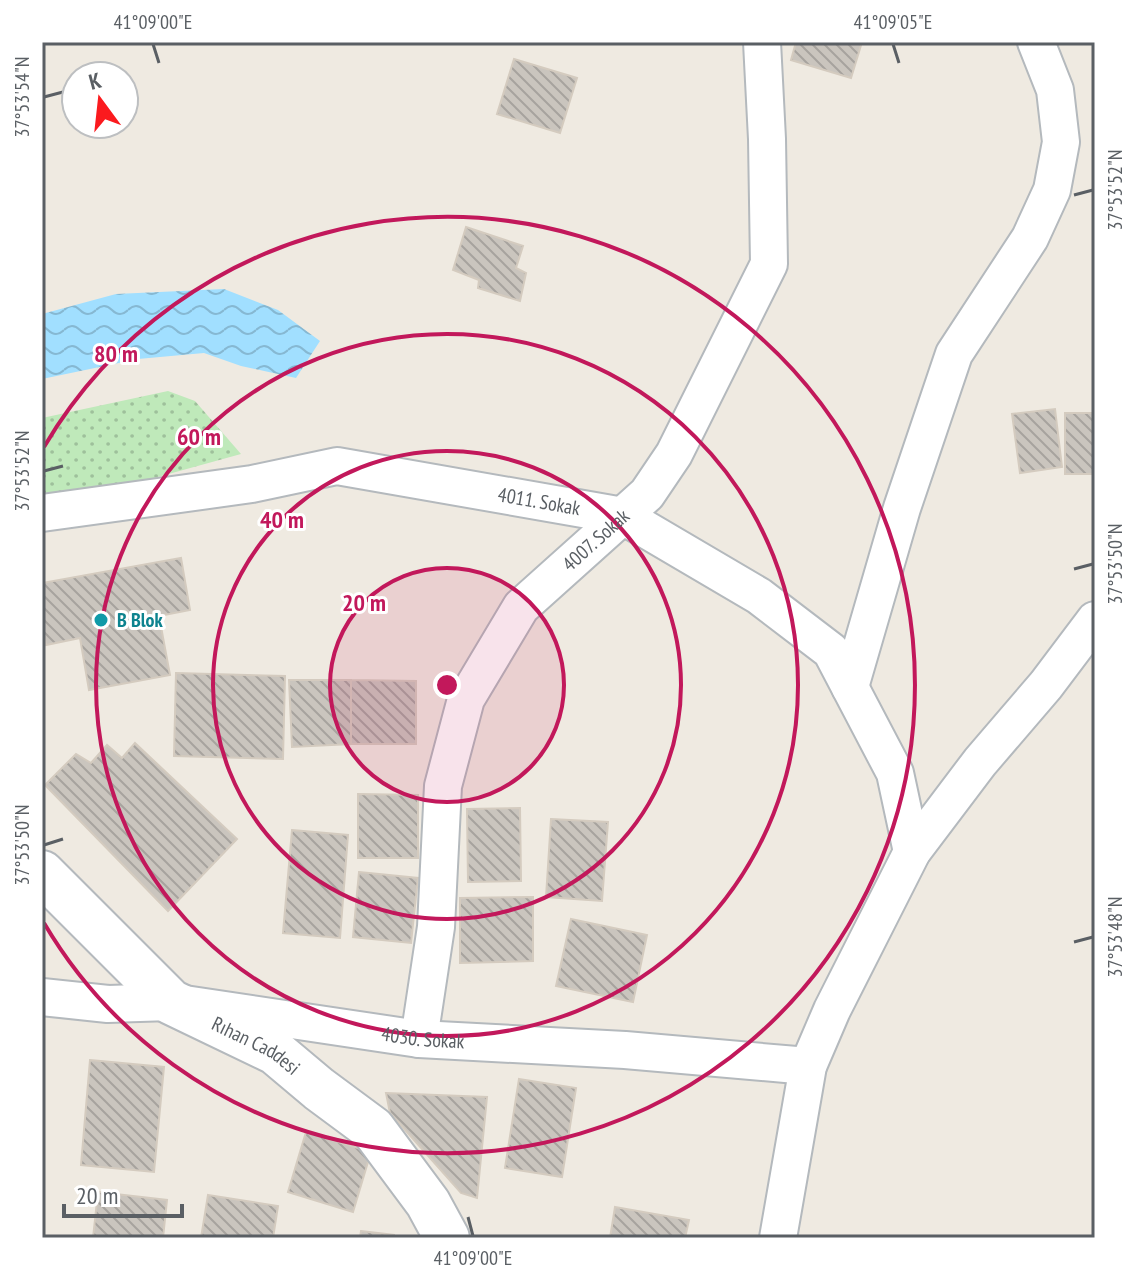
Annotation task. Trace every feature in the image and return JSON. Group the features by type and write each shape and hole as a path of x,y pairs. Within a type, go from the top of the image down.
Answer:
{"street":[{"name":"4007. Sokak","path":"419,1039 436,927 443,786 466,699 521,607 647,494 674,454 769,264 762,42"},
{"path":"850,687 902,508 954,354 1030,238 1052,190 1061,142 1055,90 1036,42"},
{"name":"4011. Sokak","path":"42,513 252,484 337,466 623,516 759,596 831,651 895,773 912,852"},
{"path":"778,1238 808,1066 832,1010 912,852 1095,620"},
{"name":"Rıhan Caddesi","path":"42,873 171,1002 275,1052 373,1129 428,1203 447,1238"},
{"name":"4030. Sokak","path":"42,997 108,1004 171,1002 419,1039 625,1050 808,1066"}],"green space":[{"path":"168,391 195,401 241,454 136,483 42,495 42,418"}],"water":[{"path":"224,289 278,310 320,341 296,378 241,366 204,353 138,359 42,379 42,314 116,294"}],"building":[{"path":"796,42 862,42 851,78 791,60"},
{"path":"514,59 577,78 560,133 497,114"},
{"path":"466,227 523,246 516,268 526,273 520,301 478,288 479,280 453,270"},
{"path":"1055,409 1062,467 1020,473 1012,414"},
{"path":"1065,413 1095,413 1095,474 1065,474"},
{"name":"B Blok","path":"181,558 190,610 159,616 170,675 89,690 80,638 46,645 42,625 42,583"},
{"path":"176,673 285,676 283,759 174,756"},
{"path":"289,680 351,680 351,744 292,747"},
{"path":"351,680 416,681 416,744 351,744"},
{"path":"135,743 237,839 168,911 45,785 76,754 91,763 107,745 122,758"},
{"path":"358,794 418,795 418,858 358,858"},
{"path":"520,808 521,881 468,882 467,809"},
{"path":"551,819 608,822 602,901 546,897"},
{"path":"292,830 348,835 340,938 283,933"},
{"path":"359,872 418,878 411,943 353,937"},
{"path":"533,897 533,961 460,963 460,898"},
{"path":"571,919 647,935 633,1002 556,986"},
{"path":"90,1060 164,1067 154,1172 81,1165"},
{"path":"519,1079 576,1088 562,1177 505,1168"},
{"path":"386,1093 487,1097 477,1198 461,1193 390,1113"},
{"path":"306,1132 371,1152 353,1212 288,1192"},
{"path":"98,1192 167,1200 163,1238 93,1238"},
{"path":"208,1195 278,1206 273,1238 201,1238"},
{"path":"615,1207 689,1220 685,1238 610,1238"},
{"path":"361,1231 394,1235 394,1238 360,1238"}],"place":[{"name":"B Blok","path":"101,620"}]}
